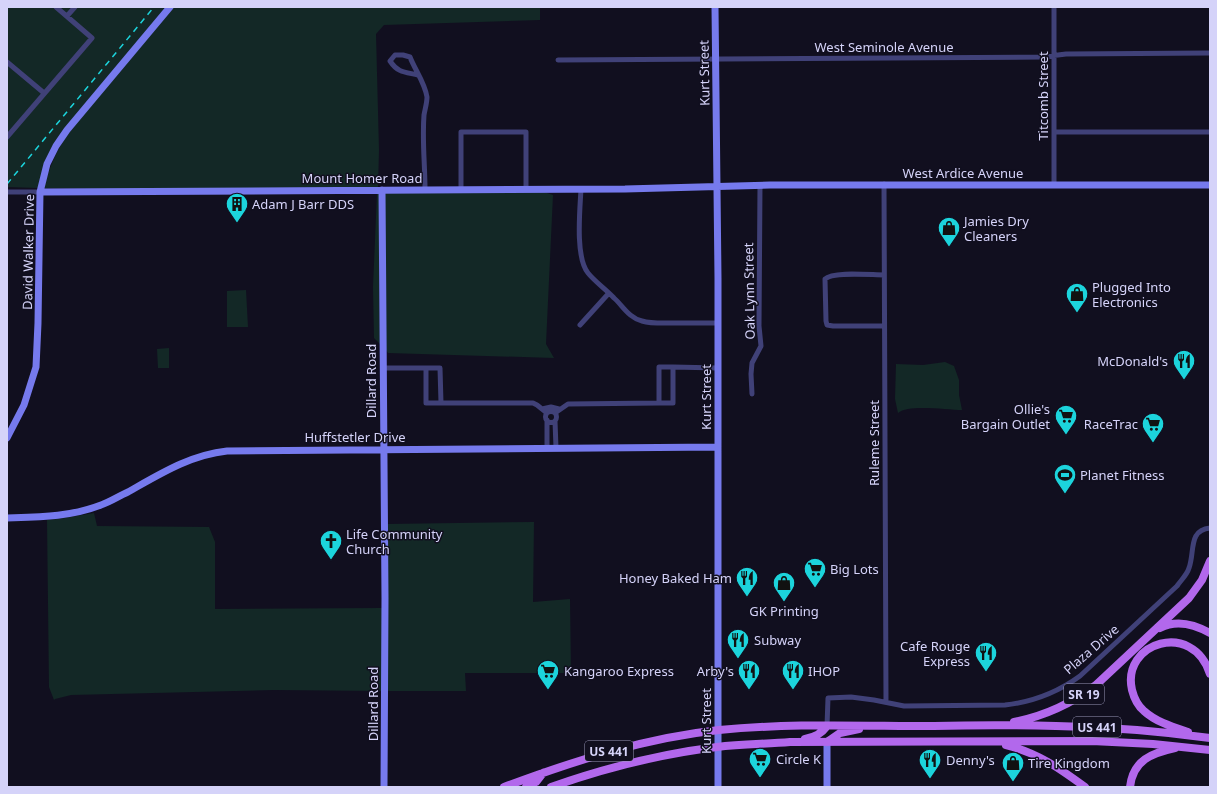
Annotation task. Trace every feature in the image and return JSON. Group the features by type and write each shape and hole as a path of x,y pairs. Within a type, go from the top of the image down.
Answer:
{"main road":[{"name":"SR 19","path":"995,725 1041,715 1071,702 1096,684 1189,598 1196,590 1206,573 1210,561"},
{"path":"1154,631 1177,623 1196,626 1210,633"},
{"path":"1198,736 1160,721 1139,707 1131,687 1133,670 1138,660 1148,648 1162,643 1176,642 1188,646 1200,654 1210,674"},
{"name":"US 441","path":"504,787 589,757 624,748 674,737 718,730 758,727 995,725 1097,727 1210,738"},
{"path":"790,742 812,738 821,733 828,726"},
{"path":"827,742 840,733 874,726"},
{"name":"US 441","path":"551,787 591,773 636,762 718,747 790,742 1118,741 1184,746 1210,750"},
{"path":"996,742 1019,748 1037,755 1085,787"},
{"path":"1130,787 1134,773 1146,759 1155,753 1184,746"},
{"path":"526,787 536,782 544,772"}],"street":[{"path":"7,137 92,38 56,7"},
{"path":"67,16 75,7"},
{"name":"David Walker Drive","path":"7,438 24,405 36,366 38,338 40,192 47,164 56,146 67,130 170,7"},
{"name":"Kurt Street","path":"715,7 718,323 718,787"},
{"name":"Titcomb Street","path":"1054,7 1054,185"},
{"name":"West Seminole Avenue","path":"558,60 1042,57 1054,55 1210,53"},
{"path":"418,75 405,73 394,67 390,61 395,55 410,57 414,68 418,75 427,97 424,114 425,189"},
{"path":"7,62 44,93"},
{"path":"461,189 461,132 526,132 526,189"},
{"path":"1054,132 1210,132"},
{"name":"West Ardice Avenue","path":"716,186 884,184 1210,185"},
{"name":"Ruleme Street","path":"884,184 886,702"},
{"name":"Oak Lynn Street","path":"752,394 752,363 761,346 759,326 760,185"},
{"name":"Mount Homer Road","path":"7,192 581,189 716,186"},
{"path":"581,189 580,235 583,264 588,273 631,316 643,322 654,323 718,323"},
{"name":"Dillard Road","path":"382,190 385,598 384,787"},
{"path":"884,275 836,274 825,278 826,321 828,325 884,326"},
{"path":"580,325 609,293"},
{"path":"659,403 658,367 718,368"},
{"path":"547,413 557,411 568,404 673,403 673,367"},
{"path":"383,368 440,368 441,403"},
{"path":"426,368 426,403 533,403 547,413"},
{"path":"542,409 552,407 557,411"},
{"path":"556,448 555,421 557,418 557,411"},
{"path":"547,413 545,417 547,448"},
{"path":"546,420 552,422 555,421"},
{"path":"547,440 556,440"},
{"name":"Huffstetler Drive","path":"7,518 53,516 83,512 108,502 183,462 214,453 252,450 718,447"},
{"name":"Plaza Drive","path":"886,702 904,706 1010,704 1039,698 1062,688 1080,676 1177,586 1189,569 1195,535 1200,530 1210,528"},
{"path":"828,726 828,698 851,697 886,702"},
{"path":"827,742 828,787"}],"green space":[{"path":"7,7 166,7 65,128 38,188 7,187"},
{"path":"174,7 540,7 540,20 384,25 376,34 379,150 378,187 128,189 44,188 54,159 69,132"},
{"path":"544,192 553,195 546,344 554,358 388,353 386,350 385,193"},
{"path":"377,193 379,193 380,344 374,338 373,287"},
{"path":"246,290 248,327 227,327 227,291"},
{"path":"169,348 169,368 158,368 157,349"},
{"path":"945,362 954,366 959,380 959,395 962,410 919,408 903,410 898,413 895,399 896,364 923,365"},
{"path":"94,513 97,526 209,527 215,542 215,609 382,608 382,691 274,690 71,695 54,700 49,687 47,520"},
{"path":"534,522 533,602 570,599 571,673 465,673 466,691 388,691 387,524"}],"railway":[{"path":"7,184 154,7"}],"place":[{"name":"Adam J Barr DDS","path":"237,224"},
{"name":"Jamies Dry Cleaners","path":"949,248"},
{"name":"Plugged Into Electronics","path":"1077,314"},
{"name":"McDonald's","path":"1184,380"},
{"name":"Ollie's Bargain Outlet","path":"1066,436"},
{"name":"RaceTrac","path":"1153,444"},
{"name":"Planet Fitness","path":"1065,494"},
{"name":"Life Community Church","path":"331,560"},
{"name":"Big Lots","path":"815,588"},
{"name":"Honey Baked Ham","path":"747,598"},
{"name":"GK Printing","path":"784,602"},
{"name":"Subway","path":"738,660"},
{"name":"Cafe Rouge Express","path":"986,672"},
{"name":"Kangaroo Express","path":"548,690"},
{"name":"Arby's","path":"749,690"},
{"name":"IHOP","path":"793,690"},
{"name":"Circle K","path":"760,778"},
{"name":"Denny's","path":"930,780"},
{"name":"Tire Kingdom","path":"1013,782"}]}
